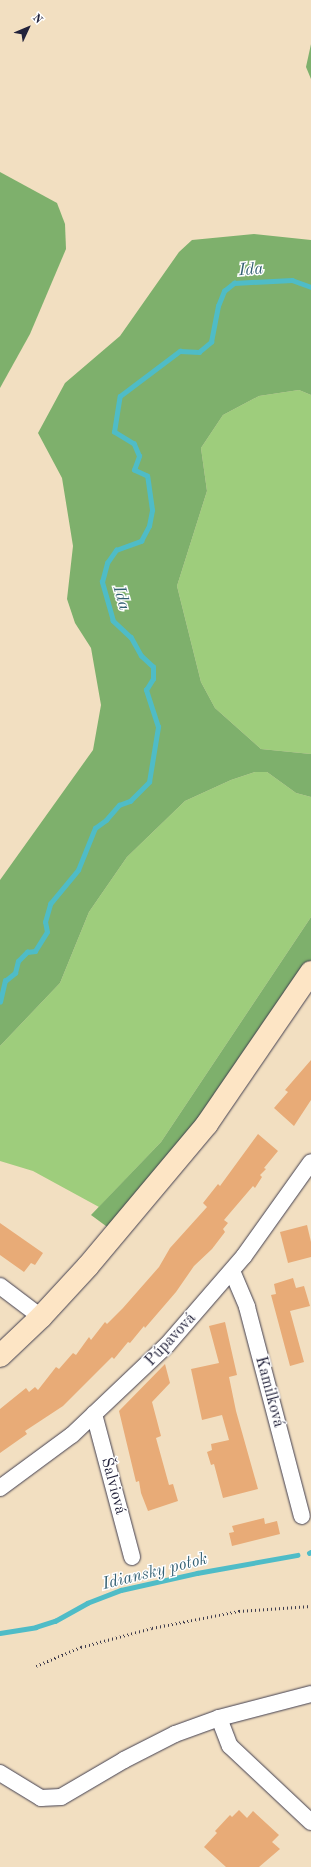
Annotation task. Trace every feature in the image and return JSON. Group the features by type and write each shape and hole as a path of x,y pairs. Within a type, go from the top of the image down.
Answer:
{"street":[{"path":"0,1356 41,1317 145,1199 207,1124 311,972"},
{"name":"Púpavová","path":"0,1488 66,1440 167,1345 232,1271 311,1162"},
{"name":"Kamilková","path":"232,1271 247,1307 302,1516"},
{"path":"0,1286 41,1317"},
{"name":"Šalviová","path":"94,1414 132,1557"},
{"path":"0,1773 41,1798 61,1797 192,1726 311,1694"},
{"path":"219,1718 230,1746 311,1822"}],"path":[{"path":"36,1666 81,1647 152,1628 239,1611 311,1606"}],"green space":[{"path":"311,44 311,79 306,67"},
{"path":"0,172 57,203 65,224 66,249 30,334 0,388"},
{"path":"254,234 311,240 311,395 299,390 259,396 223,415 201,448 207,491 177,586 201,682 215,708 261,749 311,754 311,797 296,793 267,772 255,772 231,780 185,801 127,857 89,912 60,983 0,1046 0,880 93,750 101,705 91,648 75,623 67,599 73,546 62,478 38,433 65,383 120,336 179,252 192,240"},
{"path":"299,390 311,395 311,754 261,749 215,708 201,682 177,586 207,491 201,448 223,415 259,396"},
{"path":"255,772 267,772 296,793 311,797 311,917 161,1142 99,1207 33,1171 0,1161 0,1046 60,983 89,912 127,857 185,801 231,780"},
{"path":"311,917 311,960 210,1106 110,1229 91,1215 161,1142"}],"building":[{"path":"311,1060 311,1100 294,1126 274,1108 288,1092 285,1090"},
{"path":"258,1134 278,1151 264,1168 266,1169 260,1175 262,1177 255,1188 253,1186 224,1220 228,1223 223,1229 225,1232 212,1249 194,1266 176,1292 145,1328 144,1326 114,1359 112,1357 63,1406 25,1431 27,1434 0,1453 0,1409 26,1388 29,1392 35,1387 38,1390 56,1367 59,1369 73,1353 76,1355 89,1337 91,1340 105,1322 107,1324 123,1308 159,1267 170,1248 207,1207 203,1203 218,1184 220,1186"},
{"path":"0,1223 43,1253 35,1265 31,1263 24,1272 0,1255"},
{"path":"307,1225 311,1242 311,1257 288,1263 280,1232"},
{"path":"293,1278 296,1288 304,1286 310,1306 290,1311 304,1362 290,1366 271,1295 276,1294 274,1284"},
{"path":"225,1322 237,1375 229,1377 236,1411 258,1489 223,1498 214,1464 211,1465 207,1452 212,1450 211,1444 229,1440 222,1415 202,1420 191,1369 219,1363 209,1326"},
{"path":"165,1364 170,1383 152,1402 161,1436 156,1438 169,1485 173,1484 178,1501 148,1511 141,1493 139,1481 136,1482 119,1411"},
{"path":"264,1518 265,1524 277,1521 280,1534 232,1546 229,1533 234,1532 232,1526"},
{"path":"239,1810 247,1818 253,1811 279,1835 272,1842 280,1849 259,1867 226,1867 204,1847 217,1833 215,1831 230,1815 232,1817"}],"waterway":[{"name":"Ida","path":"0,1002 5,981 15,973 18,961 27,952 35,951 47,932 45,922 50,904 78,870 95,828 106,820 119,805 130,801 149,782 158,727 146,690 153,679 153,667 141,656 131,638 113,621 102,582 107,563 116,550 141,541 149,526 152,510 147,476 134,470 139,456 134,444 114,432 120,396 180,351 199,352 211,342 218,306 224,291 234,283 292,280 311,287"},
{"name":"Idiansky potok","path":"0,1633 36,1627 55,1621 87,1603 121,1590 197,1573 297,1555"}]}
